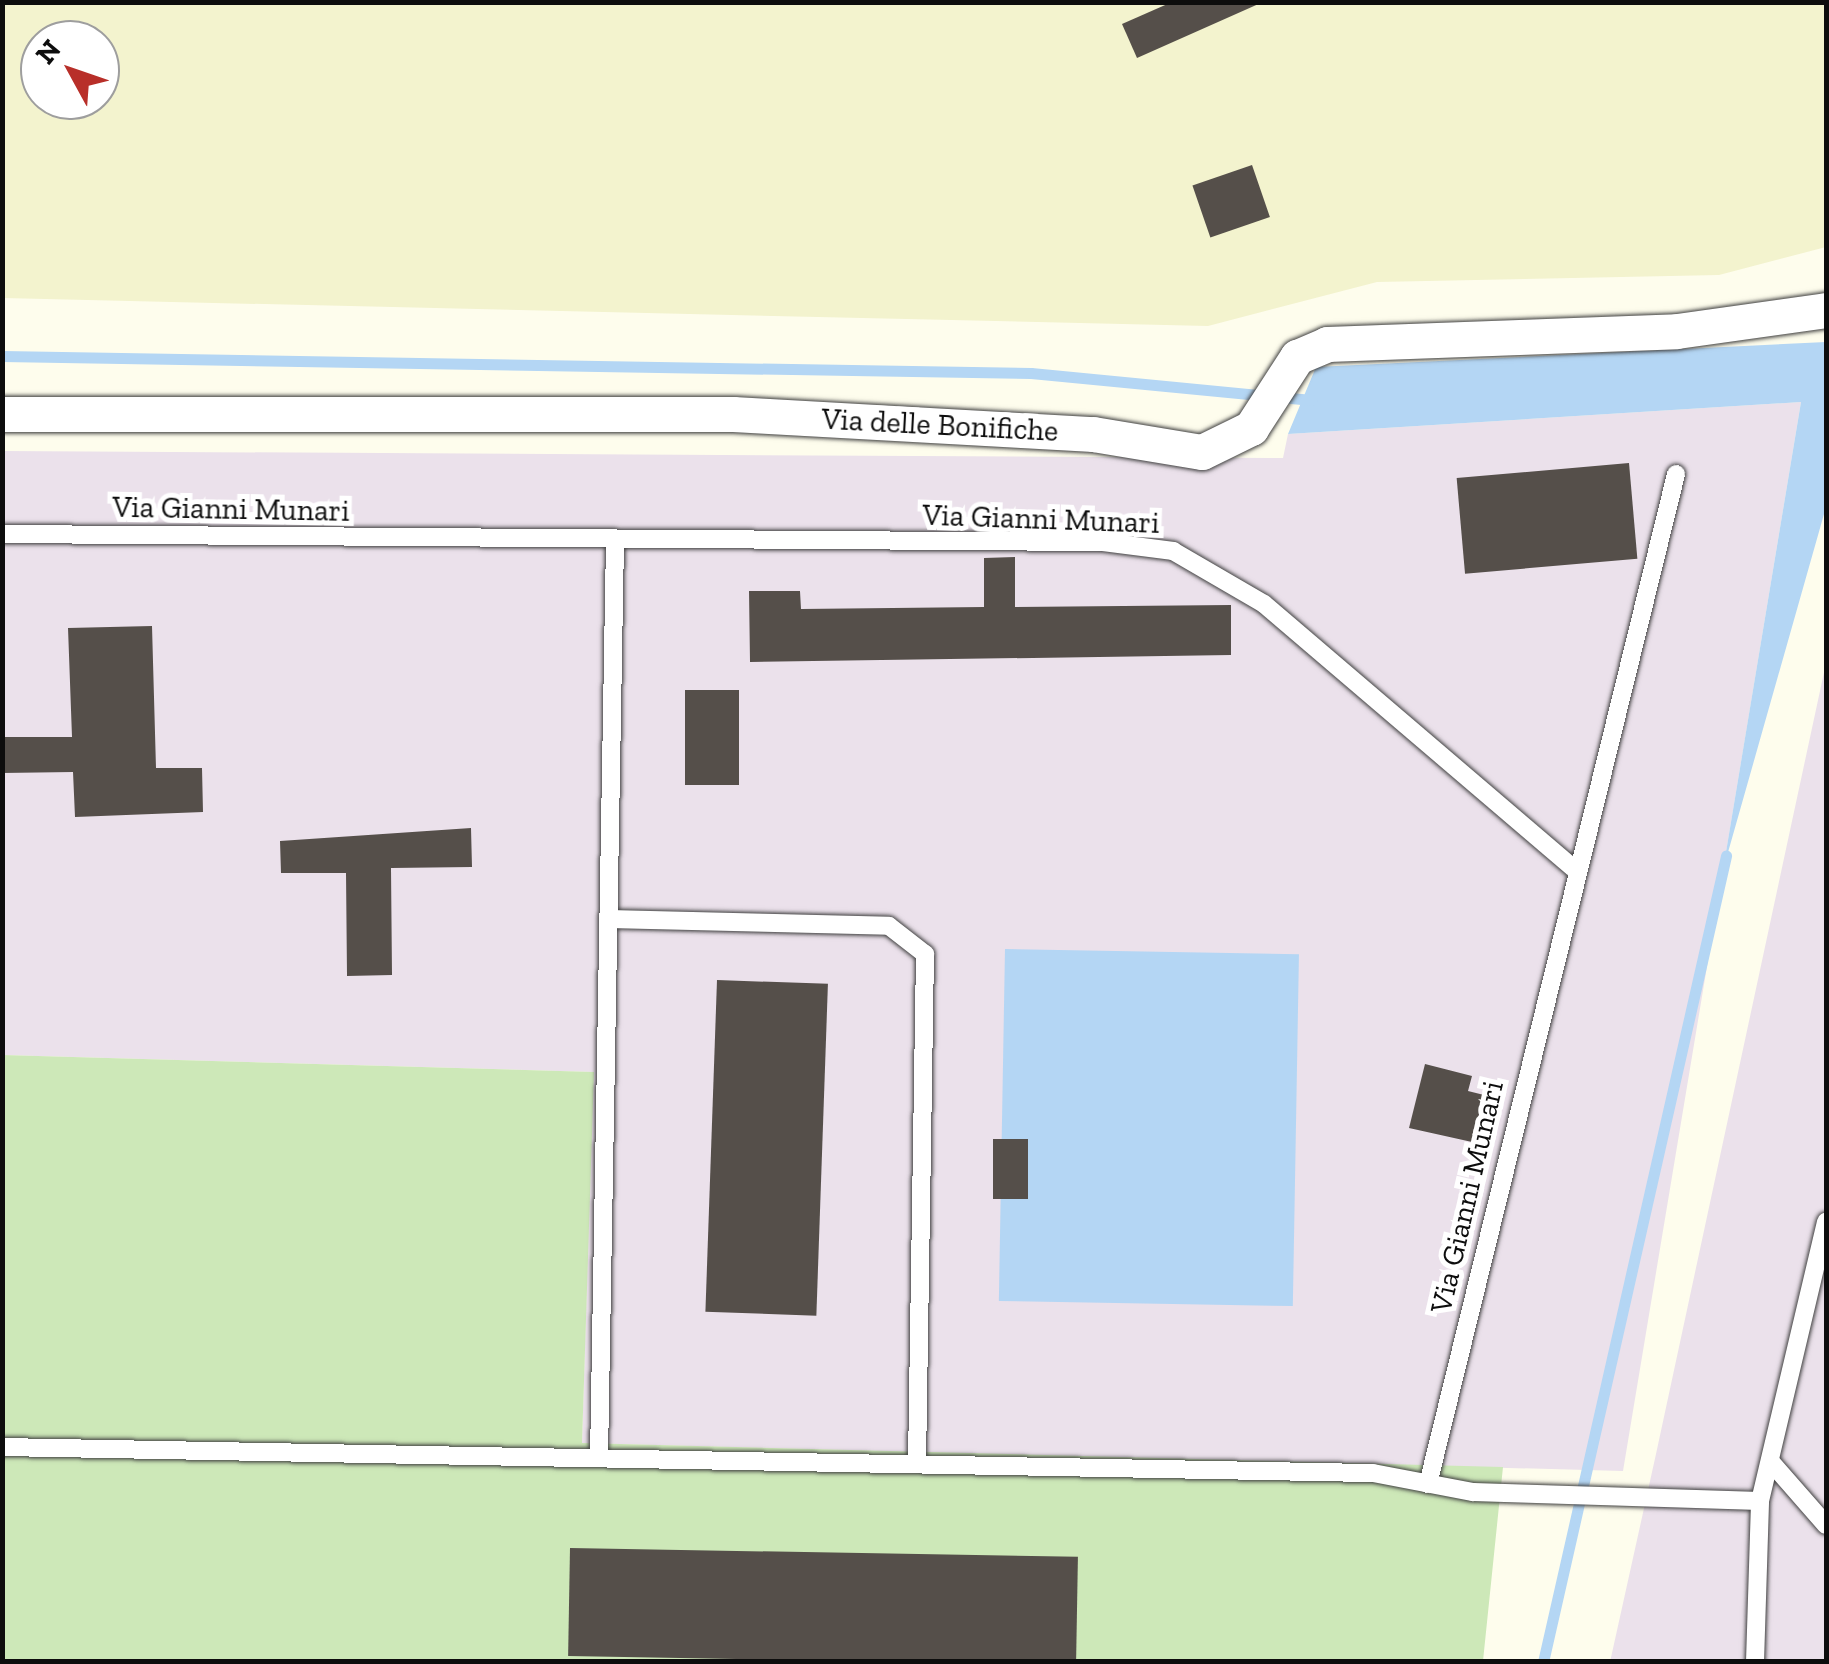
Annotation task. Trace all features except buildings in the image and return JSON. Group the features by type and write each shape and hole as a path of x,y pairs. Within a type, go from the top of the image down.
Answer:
{"street":[{"name":"Via delle Bonifiche","path":"2,414 733,414 1093,434 1202,452 1251,428 1297,357 1327,344 1677,331 1826,310"}],"lane":[{"path":"1572,868 1676,474"},
{"name":"Via Gianni Munari","path":"2,534 1173,550 1264,604 1572,868 1428,1484"},
{"path":"600,1458 615,540"},
{"path":"609,919 889,926 926,954 917,1464"},
{"path":"1756,1662 1760,1501 1826,1222"},
{"path":"2,1447 1373,1473 1428,1484 1554,1494 1760,1501"},
{"path":"1770,1460 1826,1524"}],"shaded area":[{"path":"1801,402 1623,1471 582,1443 593,1072 3,1055 3,451 1283,458 1288,434"},
{"path":"1826,663 1826,1661 1610,1662 1656,1454"}],"green space":[{"path":"3,3 1826,3 1826,247 1719,275 1377,282 1208,326 3,298"},
{"path":"3,1055 594,1072 582,1443 1503,1467 1483,1661 3,1662"}],"water":[{"path":"1826,342 1826,507 1723,870 1801,402 1288,434 1316,367"},
{"path":"1005,949 1299,954 1293,1306 999,1301"}],"waterway":[{"path":"2,356 1031,373 1312,400"},
{"path":"1543,1662 1726,856"}]}
